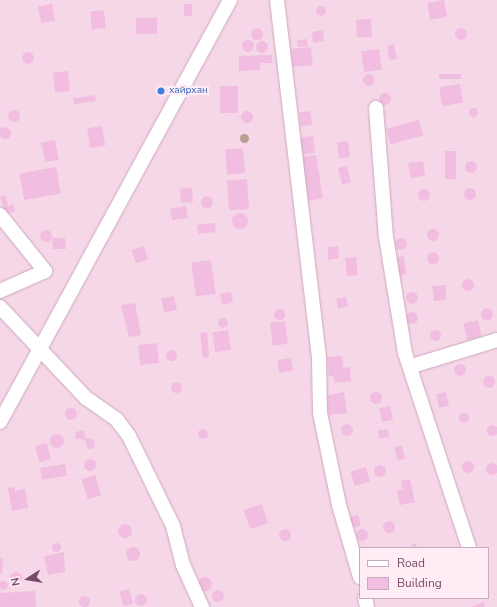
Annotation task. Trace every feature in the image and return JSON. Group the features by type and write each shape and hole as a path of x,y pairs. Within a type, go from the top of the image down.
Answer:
{"street":[{"path":"0,422 230,0"},
{"path":"276,0 319,359 320,413 339,505 359,574"},
{"path":"376,108 386,237 405,353 412,366 469,547"},
{"path":"0,215 44,271 3,283"},
{"path":"0,307 86,398 117,420 129,436 173,526 183,565 202,607"},
{"path":"412,366 497,340"}],"shaded area":[{"path":"0,0 497,0 497,607 0,607"}],"building":[{"path":"444,0 447,17 430,20 427,3"},
{"path":"52,4 55,21 41,23 38,6"},
{"path":"184,4 192,4 192,16 184,16"},
{"path":"319,6 323,6 326,11 323,16 319,16 316,13 316,9"},
{"path":"104,10 106,28 92,29 90,11"},
{"path":"136,18 157,18 157,34 136,34"},
{"path":"371,19 372,37 357,38 356,20"},
{"path":"255,28 259,28 263,34 259,40 255,40 251,36 251,32"},
{"path":"459,28 463,28 467,34 463,40 459,40 455,36 455,32"},
{"path":"323,30 324,41 313,43 312,32"},
{"path":"307,39 308,46 298,47 297,40"},
{"path":"246,40 250,40 254,46 250,52 246,52 242,48 242,44"},
{"path":"260,41 264,41 268,47 264,53 260,53 256,49 256,45"},
{"path":"394,44 397,59 389,60 387,46"},
{"path":"311,47 313,65 293,67 291,49"},
{"path":"379,49 382,70 364,72 361,52"},
{"path":"26,52 30,52 34,58 30,64 26,64 22,60 22,56"},
{"path":"272,55 272,63 260,63 260,70 239,71 239,56"},
{"path":"68,71 70,91 55,92 53,73"},
{"path":"367,74 371,74 375,80 371,86 367,86 363,82 363,78"},
{"path":"439,74 461,74 461,79 439,79"},
{"path":"460,84 463,103 442,106 439,87"},
{"path":"220,86 238,86 238,113 220,113"},
{"path":"383,93 387,93 391,99 387,105 383,105 379,101 379,97"},
{"path":"95,95 96,101 74,104 73,98"},
{"path":"473,107 478,112 473,117 468,112"},
{"path":"12,110 16,110 20,116 16,122 12,122 8,118 8,114"},
{"path":"245,111 249,111 253,117 249,123 245,123 241,119 241,115"},
{"path":"310,111 312,125 301,126 299,113"},
{"path":"419,120 423,135 390,144 386,129"},
{"path":"102,126 105,146 90,148 87,128"},
{"path":"5,127 9,129 11,133 9,137 5,139 1,137 -1,133 1,129"},
{"path":"313,136 315,153 302,154 300,138"},
{"path":"55,140 59,160 45,162 41,143"},
{"path":"348,141 350,157 339,158 337,142"},
{"path":"243,148 245,173 227,174 225,150"},
{"path":"445,151 456,151 456,179 445,179"},
{"path":"316,155 323,198 308,201 301,157"},
{"path":"423,161 425,176 410,178 408,163"},
{"path":"469,161 473,161 477,167 473,173 469,173 465,169 465,165"},
{"path":"347,166 351,183 342,185 338,168"},
{"path":"56,167 61,194 24,200 20,173"},
{"path":"247,179 249,209 229,210 227,180"},
{"path":"192,188 193,202 181,203 180,189"},
{"path":"468,188 472,188 476,194 472,200 468,200 464,196 464,192"},
{"path":"422,189 426,189 430,195 426,201 422,201 418,197 418,193"},
{"path":"5,195 8,206 13,204 15,211 6,214 0,197"},
{"path":"205,196 209,196 213,202 209,208 205,208 201,204 201,200"},
{"path":"186,206 188,218 172,220 170,209"},
{"path":"237,213 243,213 248,218 246,227 243,229 237,229 232,224 232,218"},
{"path":"215,223 216,232 198,234 197,225"},
{"path":"431,229 435,229 439,235 435,241 431,241 427,237 427,233"},
{"path":"44,230 48,230 52,236 48,242 44,242 40,238 40,234"},
{"path":"52,238 65,238 66,249 53,249"},
{"path":"399,238 403,238 407,244 403,250 399,250 395,246 395,242"},
{"path":"144,246 148,259 136,263 132,250"},
{"path":"338,246 339,258 328,260 328,247"},
{"path":"431,252 435,252 439,258 435,264 431,264 427,260 427,256"},
{"path":"404,255 406,274 398,276 397,258"},
{"path":"356,257 358,275 347,276 345,258"},
{"path":"211,260 216,294 196,296 191,263"},
{"path":"466,279 470,279 474,285 470,291 466,291 462,287 462,283"},
{"path":"446,285 446,300 434,301 432,286"},
{"path":"231,292 233,303 222,305 220,294"},
{"path":"410,292 414,292 418,298 414,304 410,304 406,300 406,296"},
{"path":"174,296 177,310 164,312 161,299"},
{"path":"346,297 348,307 338,309 336,299"},
{"path":"135,303 141,335 129,337 121,305"},
{"path":"485,308 489,308 493,314 489,320 485,320 481,316 481,312"},
{"path":"277,309 281,309 283,310 283,318 277,319 274,316 274,312"},
{"path":"410,312 414,312 418,318 414,324 410,324 406,320 406,316"},
{"path":"221,318 225,318 227,319 227,327 221,328 218,325 218,321"},
{"path":"478,320 482,337 467,340 463,323"},
{"path":"285,321 288,344 273,346 270,323"},
{"path":"435,329 439,331 441,335 439,339 435,341 431,339 429,335 431,331"},
{"path":"228,330 231,350 215,352 212,333"},
{"path":"207,332 209,357 203,358 200,333"},
{"path":"157,343 159,363 140,365 138,345"},
{"path":"171,349 175,351 177,355 175,359 171,361 167,359 165,355 167,351"},
{"path":"342,356 343,368 350,367 351,381 335,383 334,376 329,376 327,357"},
{"path":"291,358 293,371 279,373 277,360"},
{"path":"458,364 462,364 466,370 462,376 458,376 454,372 454,368"},
{"path":"487,376 491,376 495,382 491,388 487,388 483,384 483,380"},
{"path":"174,382 178,382 180,383 180,391 174,392 171,389 171,385"},
{"path":"344,392 347,413 329,415 325,396"},
{"path":"374,392 378,392 382,398 378,404 374,404 370,400 370,396"},
{"path":"446,392 449,406 439,408 436,394"},
{"path":"390,406 393,420 382,422 379,408"},
{"path":"73,408 76,409 76,419 69,420 66,419 65,412 66,409"},
{"path":"464,413 469,418 464,423 459,418"},
{"path":"345,424 349,424 353,430 349,436 345,436 341,432 341,428"},
{"path":"492,424 496,426 498,430 496,434 492,436 488,434 486,430 488,426"},
{"path":"201,429 205,429 207,430 207,438 201,439 198,436 198,432"},
{"path":"388,429 389,437 379,438 378,430"},
{"path":"83,430 86,438 95,440 94,448 88,449 85,440 75,438 76,432"},
{"path":"57,434 62,436 64,441 62,446 57,448 52,446 50,441 52,436"},
{"path":"47,443 51,460 39,462 35,446"},
{"path":"402,445 405,459 397,460 394,447"},
{"path":"90,459 94,461 96,465 94,469 90,471 86,469 84,465 86,461"},
{"path":"466,461 470,461 474,467 470,473 466,473 462,469 462,465"},
{"path":"492,463 496,465 498,469 496,473 492,475 488,473 486,469 488,465"},
{"path":"65,464 67,476 42,480 40,468"},
{"path":"378,465 382,465 386,471 382,477 378,477 374,473 374,469"},
{"path":"366,467 370,481 355,486 351,471"},
{"path":"95,475 101,495 88,499 82,479"},
{"path":"410,479 415,502 400,505 397,490 403,489 401,481"},
{"path":"14,487 15,491 25,489 28,508 12,511 8,488"},
{"path":"262,504 268,523 250,529 244,510"},
{"path":"358,515 361,526 351,528 348,518"},
{"path":"387,521 391,521 395,527 391,533 387,533 383,529 383,525"},
{"path":"125,524 130,526 132,531 130,536 125,538 120,536 118,531 120,526"},
{"path":"283,529 287,529 291,535 287,541 283,541 279,537 279,533"},
{"path":"360,529 364,529 368,535 364,541 360,541 356,537 356,533"},
{"path":"56,542 61,547 56,552 51,547"},
{"path":"414,544 417,547 411,547"},
{"path":"133,547 138,549 140,554 138,559 133,561 128,559 126,554 128,549"},
{"path":"64,552 65,572 48,575 44,556"},
{"path":"0,558 3,558 2,574 0,573"},
{"path":"14,572 18,572 22,578 18,584 14,584 10,580 10,576"},
{"path":"205,577 210,579 212,584 210,589 205,591 200,589 198,584 200,579"},
{"path":"3,580 7,583 7,587 3,590 -1,587 -1,583"},
{"path":"129,589 133,603 124,606 119,592"},
{"path":"216,590 220,590 224,596 220,602 216,602 212,598 212,594"},
{"path":"35,591 36,607 0,607 0,593"},
{"path":"139,594 143,594 147,600 143,606 139,606 135,602 135,598"},
{"path":"84,595 88,597 90,601 88,605 84,607 80,605 78,601 80,597"},
{"path":"483,602 485,607 471,607"}],"place":[{"name":"хайрхан","path":"161,91"}]}
